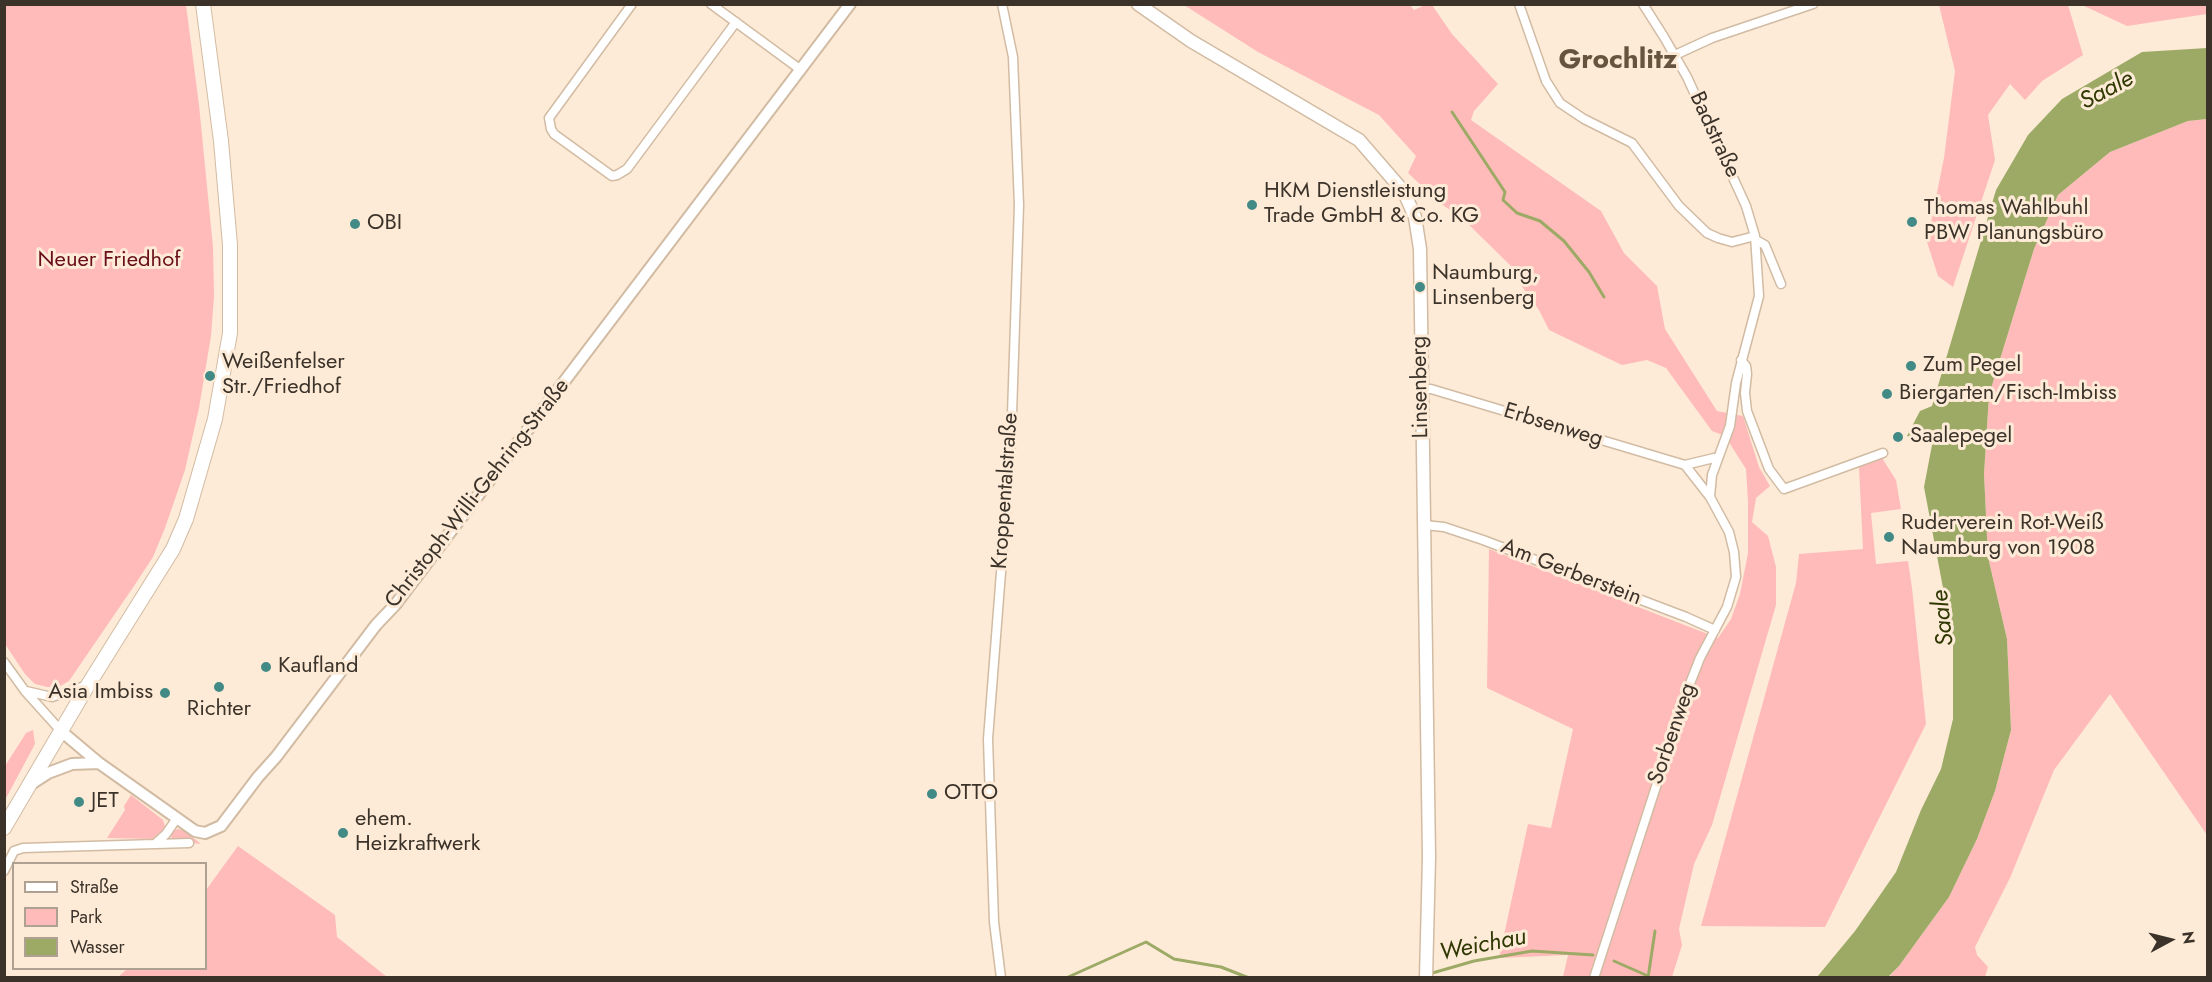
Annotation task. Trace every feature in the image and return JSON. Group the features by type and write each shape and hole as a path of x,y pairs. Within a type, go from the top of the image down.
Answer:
{"main road":[{"path":"4,828 88,685 173,549 186,519 215,419 230,333 230,245 221,141 203,4"},
{"name":"Linsenberg","path":"1137,4 1191,41 1359,140 1404,192 1411,205 1419,238 1429,913 1426,972"}],"street":[{"path":"632,4 549,118 550,129 554,134 612,176 617,176 627,169 736,22"},
{"path":"711,4 801,70"},
{"name":"Christoph-Willi-Gehring-Straße","path":"62,731 99,763 195,831 216,829 225,821 376,625 395,605 850,4"},
{"name":"Kroppentalstraße","path":"1001,978 994,922 988,739 1011,444 1019,205 1013,57 1002,4"},
{"path":"1519,4 1546,81 1560,104 1584,119 1632,142 1688,216 1712,236 1731,242 1756,238"},
{"name":"Badstraße","path":"1643,4 1692,87 1746,206 1756,238 1759,296 1741,360 1748,374 1745,393 1747,411 1760,451 1769,469 1784,489 1883,453"},
{"path":"1675,55 1712,38 1813,4"},
{"name":"Badstraße","path":"1756,238 1765,245 1781,284"},
{"path":"1710,497 1712,475 1730,426 1741,360"},
{"name":"Erbsenweg","path":"1421,389 1439,392 1684,465"},
{"path":"1684,465 1714,458 1717,460"},
{"name":"Sorbenweg","path":"1594,978 1684,699 1694,673 1732,595 1736,565 1729,532 1710,497 1684,465"},
{"name":"Am Gerberstein","path":"1424,525 1444,527 1483,540 1695,620 1714,630"},
{"path":"4,662 25,691 62,731"},
{"path":"25,691 52,697 88,685"},
{"path":"30,784 48,773 72,764 99,763"},
{"path":"156,843 166,834 177,818"},
{"path":"4,871 14,851 23,848 189,843"}],"green space":[{"path":"1409,4 1414,10 1425,5 1432,5 1452,34 1498,84 1474,111 1471,120 1601,211 1624,253 1657,286 1665,329 1717,411 1743,416 1759,467 1770,486 1756,498 1752,522 1768,536 1776,567 1776,605 1712,825 1694,864 1679,929 1682,945 1672,977 1563,977 1568,955 1499,958 1528,824 1551,828 1573,729 1487,688 1489,549 1718,638 1731,619 1740,594 1748,553 1746,469 1725,436 1712,431 1666,368 1647,360 1622,365 1549,330 1511,266 1464,220 1440,203 1408,173 1416,156 1379,115 1258,52 1184,5"},
{"name":"Neuer Friedhof","path":"4,5 186,5 199,105 213,247 214,296 211,336 199,408 185,470 165,528 153,557 134,586 69,681 59,687 35,684 25,674 5,644"},
{"path":"1939,5 2068,5 2083,55 2042,81 2025,100 2010,84 1988,115 1995,160 1953,287 1938,276 1927,242 1944,158 1955,71"},
{"path":"2082,5 2207,5 2207,14 2127,26"},
{"path":"2207,119 2207,835 2110,694 2054,770 2010,878 1975,947 1977,955 1988,967 1985,977 1888,978 1949,897 1977,839 1995,791 2011,730 2007,639 1988,557 1984,474 1989,395 2034,249 2058,195 2110,152 2188,121"},
{"path":"1882,458 1896,480 1901,509 1871,513 1876,564 1908,561 1926,724 1825,927 1701,926 1796,583 1799,554 1863,549 1859,467"},
{"path":"33,730 35,744 5,800 5,766 26,733"},
{"path":"131,795 163,820 165,826 155,839 107,838 125,810 124,806"},
{"path":"179,829 201,844 172,840 171,835 174,830"},
{"path":"238,846 335,915 337,937 387,977 118,977 126,970 207,970 207,889"}],"water":[{"name":"Saale","path":"2207,48 2207,119 2188,121 2110,152 2058,195 2034,249 1989,395 1984,474 1988,557 2007,639 2011,730 1995,791 1977,839 1949,897 1899,966 1888,977 1817,977 1855,931 1896,872 1921,810 1941,769 1953,719 1953,641 1924,487 1932,445 1907,436 1920,411 1932,406 1996,190 2028,135 2062,99 2142,52"}],"waterway":[{"path":"1452,112 1505,192 1503,200 1517,213 1540,221 1564,241 1589,272 1604,297"},
{"path":"1648,978 1655,931"},
{"name":"Weichau","path":"1066,978 1146,942 1174,959 1221,967 1249,978"},
{"name":"Weichau","path":"1429,974 1474,961 1532,951 1593,955"},
{"name":"Weichau","path":"1614,961 1648,976"}],"place":[{"name":"HKM Dienstleistung Trade GmbH & Co. KG","path":"1252,205"},
{"name":"Thomas Wahlbuhl PBW Planungsbüro","path":"1912,222"},
{"name":"OBI","path":"355,224"},
{"name":"Naumburg, Linsenberg","path":"1420,287"},
{"name":"Zum Pegel","path":"1911,366"},
{"name":"Weißenfelser Str./Friedhof","path":"210,376"},
{"name":"Biergarten/Fisch-Imbiss","path":"1887,394"},
{"name":"Saalepegel","path":"1898,437"},
{"name":"Ruderverein Rot-Weiß Naumburg von 1908","path":"1889,537"},
{"name":"Kaufland","path":"266,667"},
{"name":"Richter","path":"219,687"},
{"name":"Asia Imbiss","path":"165,693"},
{"name":"OTTO","path":"932,794"},
{"name":"JET","path":"79,802"},
{"name":"ehem. Heizkraftwerk","path":"343,833"}],"district":[{"name":"Grochlitz","path":"1618,61"}]}
